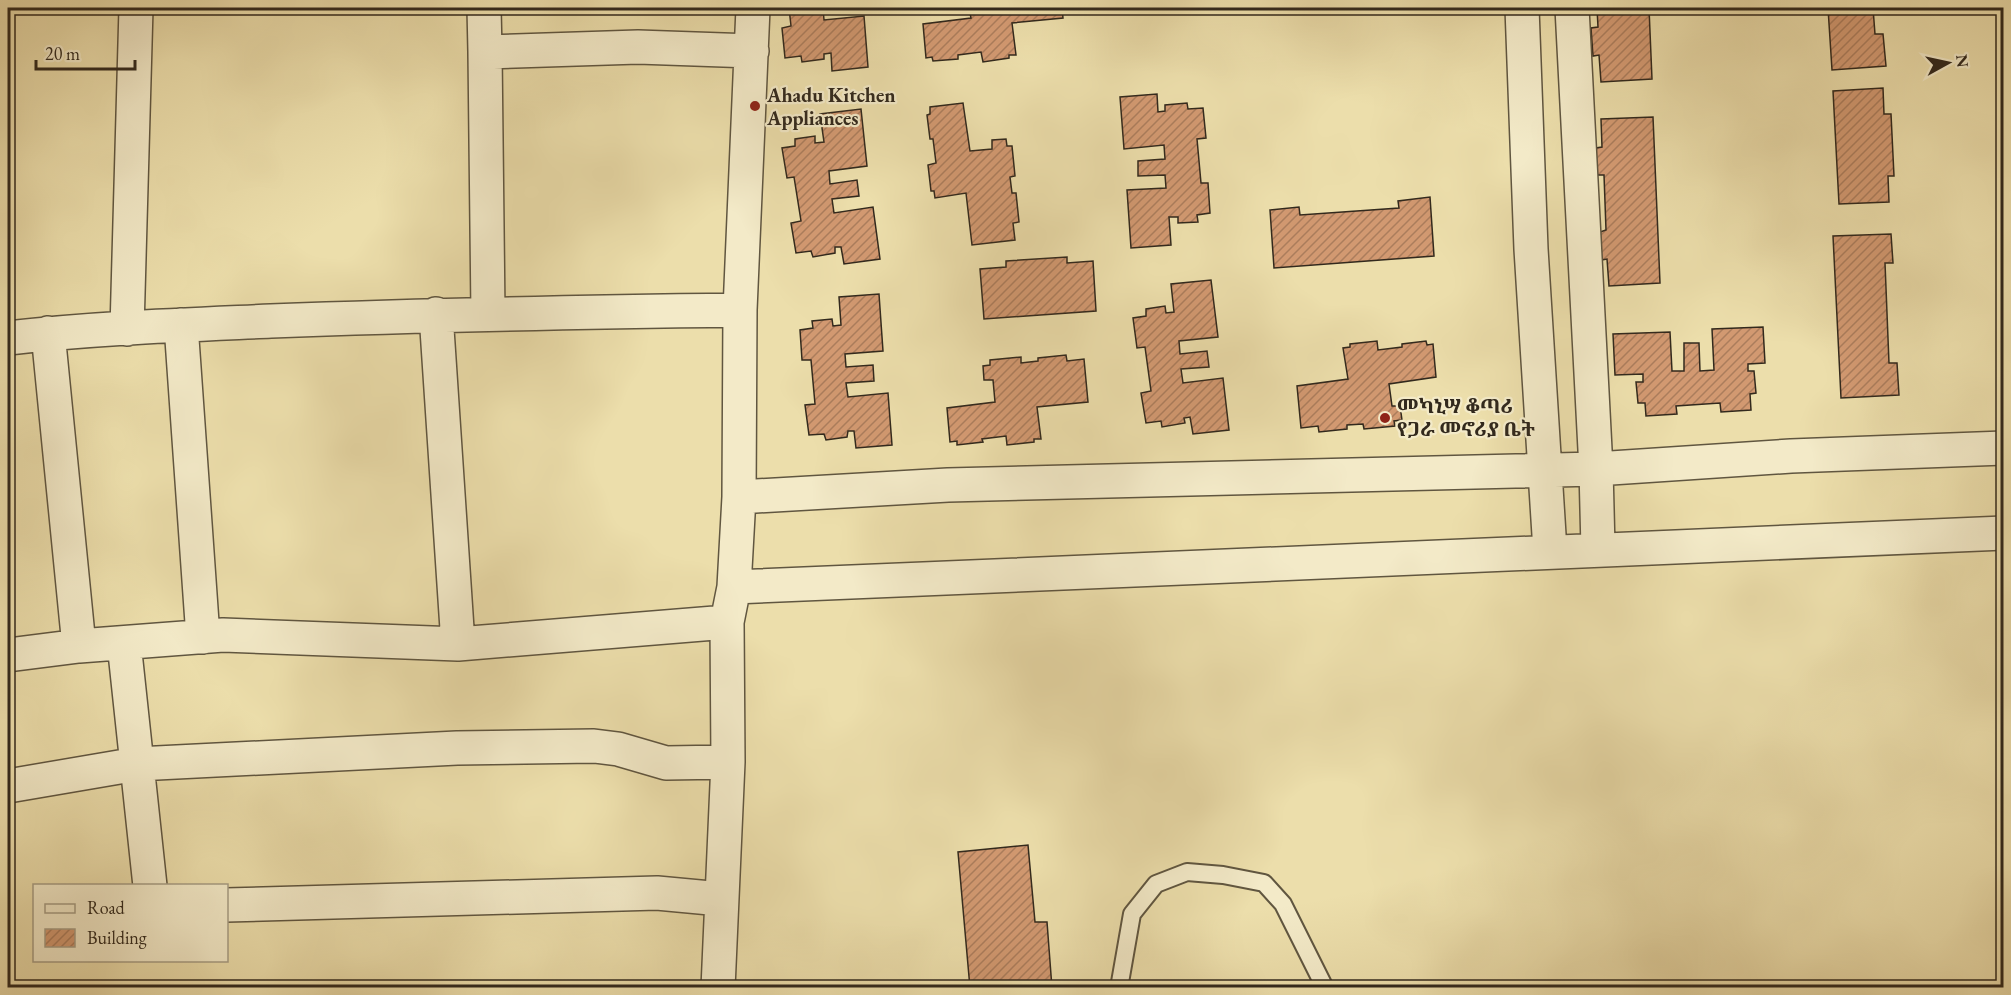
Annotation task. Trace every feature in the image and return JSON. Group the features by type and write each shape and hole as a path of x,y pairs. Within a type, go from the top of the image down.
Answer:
{"street":[{"path":"126,329 136,8"},
{"path":"484,8 488,314"},
{"path":"718,987 728,762 727,622 734,587 739,498 740,310 753,8"},
{"path":"1522,8 1531,249 1550,551"},
{"path":"1572,8 1596,469 1598,549"},
{"path":"485,52 638,47 752,51"},
{"path":"8,338 48,333 181,325 436,314 740,310"},
{"path":"436,314 458,644"},
{"path":"181,325 203,637"},
{"path":"48,333 79,646"},
{"path":"739,498 948,485 1596,469 1791,456 2004,448"},
{"path":"734,587 1550,551 2004,534"},
{"path":"8,655 79,646 223,635 458,644 727,622"},
{"path":"124,643 150,884"},
{"path":"8,786 137,764 457,748 594,746 618,749 666,763 728,762"},
{"path":"228,904 657,893 722,899"}],"lane":[{"path":"1119,987 1132,914 1156,884 1187,872 1223,875 1264,884 1283,904 1324,987"}],"building":[{"path":"789,8 823,8 824,20 864,16 868,67 832,71 831,53 824,54 824,59 802,62 801,56 785,58 782,28 791,26"},
{"path":"969,8 1062,8 1063,18 1012,23 1016,55 1009,55 1009,58 983,62 981,52 958,55 958,59 933,61 932,57 926,58 923,24 971,18"},
{"path":"1597,8 1649,8 1652,79 1601,82 1599,55 1593,56 1591,28 1598,27"},
{"path":"1828,8 1873,8 1875,34 1883,34 1886,66 1832,70"},
{"path":"1883,88 1884,114 1891,114 1894,176 1888,176 1889,202 1839,204 1833,91"},
{"path":"1157,94 1158,112 1165,111 1165,105 1187,103 1188,109 1203,108 1206,138 1197,139 1201,183 1208,183 1210,213 1197,215 1198,222 1178,223 1178,217 1169,217 1171,245 1131,248 1127,190 1166,188 1165,175 1138,176 1138,161 1165,159 1164,145 1124,149 1120,97"},
{"path":"963,103 970,151 992,149 992,140 1006,139 1007,146 1012,146 1015,176 1010,177 1012,193 1016,193 1019,222 1013,223 1015,240 972,245 966,193 935,198 934,191 931,191 928,165 936,163 927,115 930,114 930,107"},
{"path":"861,109 867,166 829,171 830,184 857,180 859,196 832,199 834,213 873,207 880,259 844,264 841,247 835,247 835,253 813,257 811,251 796,253 791,223 801,221 794,177 787,178 782,148 795,146 795,139 815,136 815,143 824,142 820,114"},
{"path":"1653,117 1660,283 1609,286 1607,259 1601,260 1600,232 1606,230 1604,175 1596,175 1596,148 1602,147 1601,119"},
{"path":"1430,197 1434,256 1274,268 1270,210 1299,207 1300,215 1399,208 1398,201"},
{"path":"1891,234 1893,263 1885,263 1889,363 1897,363 1899,395 1841,398 1833,236"},
{"path":"1067,257 1067,263 1093,261 1096,311 984,319 980,269 1006,267 1006,261"},
{"path":"1211,280 1218,337 1179,341 1180,354 1207,351 1209,367 1181,369 1183,383 1223,378 1229,430 1193,434 1190,417 1184,418 1185,423 1162,427 1161,421 1146,423 1141,393 1151,391 1145,347 1137,348 1133,318 1146,316 1146,309 1165,306 1166,313 1174,312 1171,284"},
{"path":"879,294 883,351 845,354 846,367 873,365 874,381 846,383 848,397 888,393 892,445 856,448 854,431 848,431 847,437 826,440 824,434 809,435 805,405 815,404 811,360 802,360 800,330 813,328 812,321 832,319 833,326 841,325 839,297"},
{"path":"1763,327 1765,363 1748,364 1748,371 1754,371 1756,393 1750,394 1751,410 1721,412 1720,403 1676,406 1677,414 1646,416 1645,403 1638,403 1636,382 1643,382 1643,374 1615,375 1613,334 1670,332 1672,371 1684,371 1684,343 1699,343 1700,371 1714,370 1712,329"},
{"path":"1377,341 1378,350 1426,341 1427,345 1433,344 1436,377 1389,384 1392,406 1400,406 1402,420 1394,421 1395,426 1364,429 1363,424 1347,425 1347,429 1319,432 1318,426 1301,428 1297,386 1348,379 1343,348 1350,347 1350,344"},
{"path":"1066,355 1067,361 1084,359 1088,402 1037,407 1041,439 1007,445 1006,436 957,445 957,441 950,442 947,408 995,402 993,380 984,380 983,366 990,365 990,360 1021,357 1021,363 1038,361 1038,358"},
{"path":"1028,845 1035,922 1047,922 1052,988 970,988 958,852"}],"place":[{"name":"Ahadu Kitchen Appliances","path":"755,106"},
{"name":"መካኒሣ ቆጣሪ የጋራ መኖሪያ ቤት","path":"1385,418"}]}
